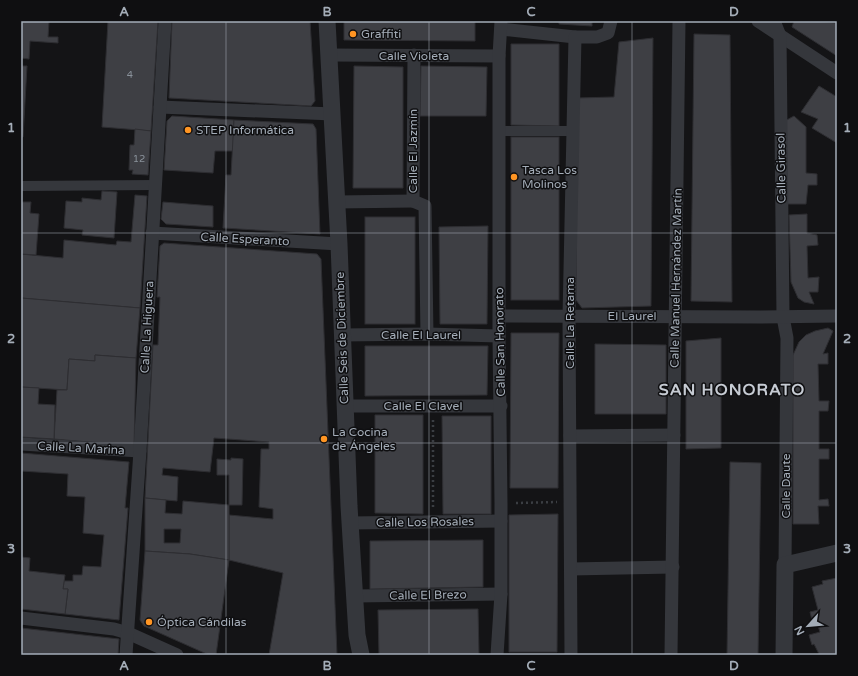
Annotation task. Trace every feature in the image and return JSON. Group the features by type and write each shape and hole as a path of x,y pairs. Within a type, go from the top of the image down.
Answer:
{"street":[{"name":"Calle La Higuera","path":"126,655 140,451 165,21"},
{"name":"Calle Seis de Diciembre","path":"327,21 339,244 350,523 358,640 361,655"},
{"path":"501,25 574,37 597,37 608,33 611,21"},
{"name":"Calle Manuel Hernández Martín","path":"671,655 679,21"},
{"path":"758,21 837,73"},
{"name":"Calle Girasol","path":"774,21 780,36 783,317"},
{"name":"Calle San Honorato","path":"498,655 501,594 499,56 501,25"},
{"name":"Calle La Retama","path":"571,655 569,317 574,37"},
{"name":"Calle Violeta","path":"330,55 499,56"},
{"name":"Calle El Jazmín","path":"414,55 413,201 425,206 427,334"},
{"path":"160,107 333,114"},
{"path":"500,131 572,131"},
{"path":"21,186 155,185"},
{"path":"336,202 413,201"},
{"name":"Calle Esperanto","path":"152,233 339,244"},
{"name":"El Laurel","path":"500,316 675,316 761,318 837,316"},
{"name":"Calle Daute","path":"783,317 787,338 784,655"},
{"name":"Calle El Laurel","path":"342,335 427,334 499,336"},
{"name":"Calle El Clavel","path":"345,406 501,406"},
{"path":"570,436 674,435"},
{"name":"Calle La Marina","path":"21,444 140,451"},
{"name":"Calle Los Rosales","path":"350,523 501,521"},
{"path":"786,566 837,553"},
{"path":"571,568 672,567"},
{"name":"Calle El Brezo","path":"355,596 501,594"},
{"path":"21,618 114,629 128,633 177,655"}],"path":[{"path":"432,407 434,521"},
{"path":"501,504 571,501"}],"building":[{"path":"21,21 49,21 48,37 58,37 58,43 30,41 29,59 21,58"},
{"path":"108,21 158,21 151,131 102,127"},
{"path":"172,21 310,21 315,101 311,106 169,98"},
{"path":"344,21 475,21 475,41 344,40"},
{"path":"559,21 592,21 592,26 559,24"},
{"path":"794,21 837,23 837,56 792,27"},
{"path":"694,34 730,35 732,302 691,301"},
{"path":"653,38 651,306 582,308 576,300 577,98 614,97 619,42"},
{"path":"511,44 559,44 559,126 511,125"},
{"path":"21,66 27,66 23,137 21,137"},
{"path":"354,66 403,67 403,188 353,188"},
{"path":"421,66 487,67 486,116 420,116"},
{"path":"819,86 837,97 837,143 812,128 818,119 801,112"},
{"path":"172,116 234,120 233,151 215,151 213,173 164,170 167,121"},
{"path":"794,116 806,127 806,173 817,174 817,185 808,185 806,204 787,204 783,122"},
{"path":"234,120 313,124 316,129 320,234 223,228 226,175 231,175"},
{"path":"135,129 151,131 148,175 132,174 133,170 129,170 130,145 134,145"},
{"path":"511,137 559,137 559,300 511,300"},
{"path":"102,191 117,192 114,238 82,235 83,230 64,228 66,201 82,202 82,198 101,200"},
{"path":"135,195 147,196 140,308 21,298 21,254 63,258 64,240 116,245 117,241 131,242"},
{"path":"21,202 31,202 30,213 39,214 36,255 21,254"},
{"path":"163,202 213,206 213,227 166,224 161,219"},
{"path":"807,214 807,233 817,235 818,245 807,246 808,278 819,277 818,292 809,292 814,304 804,302 798,298 791,282 789,215"},
{"path":"365,217 415,217 415,324 365,324"},
{"path":"488,226 487,324 440,324 439,227"},
{"path":"164,243 317,254 321,259 337,655 269,655 283,573 229,560 229,515 273,519 273,509 259,507 261,449 269,449 269,442 214,438 210,472 163,468 162,475 178,477 177,501 145,498 153,345 158,345 160,297 157,297 160,246"},
{"path":"21,298 140,308 136,358 95,355 95,361 69,359 67,390 21,387"},
{"path":"828,328 833,331 823,354 828,353 828,364 818,364 819,401 829,401 828,411 819,411 819,449 829,449 829,459 819,459 819,500 828,499 829,506 818,506 819,524 793,524 793,355 799,342 806,335"},
{"path":"511,333 559,333 558,488 510,488"},
{"path":"721,338 721,448 686,449 686,341"},
{"path":"595,344 666,345 666,414 595,414"},
{"path":"365,346 488,346 487,395 365,396"},
{"path":"95,355 136,358 134,446 54,439 57,390 67,390 69,359 95,361"},
{"path":"21,387 39,388 38,404 55,405 54,439 21,437"},
{"path":"375,415 423,415 423,514 375,513"},
{"path":"442,416 491,416 491,514 443,514"},
{"path":"21,453 129,462 125,508 128,508 119,620 65,614 68,589 63,589 64,581 73,581 73,575 82,575 83,566 101,567 104,535 83,533 85,497 67,496 68,474 21,471"},
{"path":"231,458 243,459 242,505 229,505 229,475 217,475 217,459 231,460"},
{"path":"730,462 761,463 758,655 727,655"},
{"path":"145,498 166,500 165,513 182,514 183,501 229,505 229,560 190,554 145,551","holes":["164,529 181,529 180,543 164,543"]},
{"path":"558,514 557,652 509,652 509,515"},
{"path":"483,540 483,587 370,589 370,541"},
{"path":"145,551 190,554 229,560 216,655 209,655 144,626 140,620"},
{"path":"21,557 30,558 29,571 65,575 63,589 68,589 65,614 21,609"},
{"path":"837,578 837,655 816,655 819,654 814,644 812,645 809,635 820,632 817,623 813,624 810,612 818,610 812,587 823,584 822,581"},
{"path":"478,609 479,655 379,655 378,610"},
{"path":"21,628 119,639 118,655 21,655"}],"place":[{"name":"Graffiti","path":"353,34"},
{"name":"STEP Informática","path":"188,130"},
{"name":"Tasca Los Molinos","path":"514,177"},
{"name":"La Cocina de Ángeles","path":"324,439"},
{"name":"Óptica Cándilas","path":"149,622"}],"district":[{"name":"SAN HONORATO","path":"732,389"}]}
